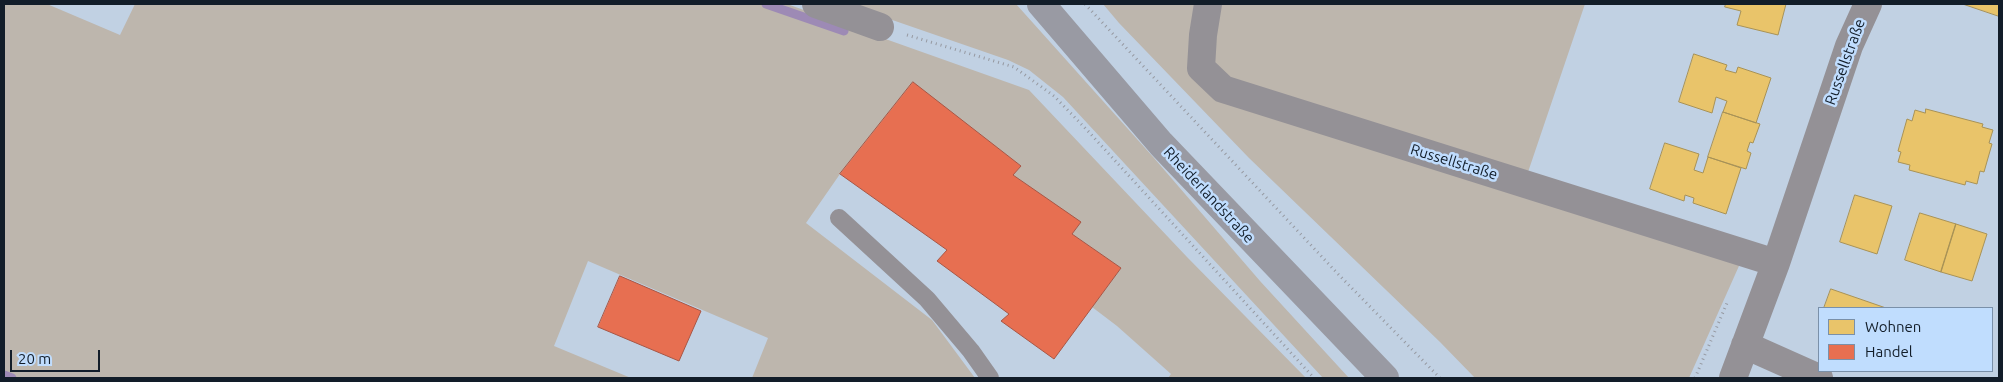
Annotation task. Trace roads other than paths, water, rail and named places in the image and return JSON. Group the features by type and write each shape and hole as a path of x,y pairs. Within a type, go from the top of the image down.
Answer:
{"main road":[{"name":"Rheiderlandstraße","path":"1041,4 1161,144 1385,378"}],"street":[{"path":"816,4 880,27"},
{"name":"Russellstraße","path":"1208,4 1203,35 1201,68 1223,89 1776,263"},
{"name":"Russellstraße","path":"1733,378 1776,263 1849,46 1868,4"},
{"path":"1745,345 1819,378"}],"lane":[{"path":"838,218 927,299 971,351 990,378"}],"waterway":[{"path":"766,4 844,31"},
{"path":"4,375 12,378"}]}
